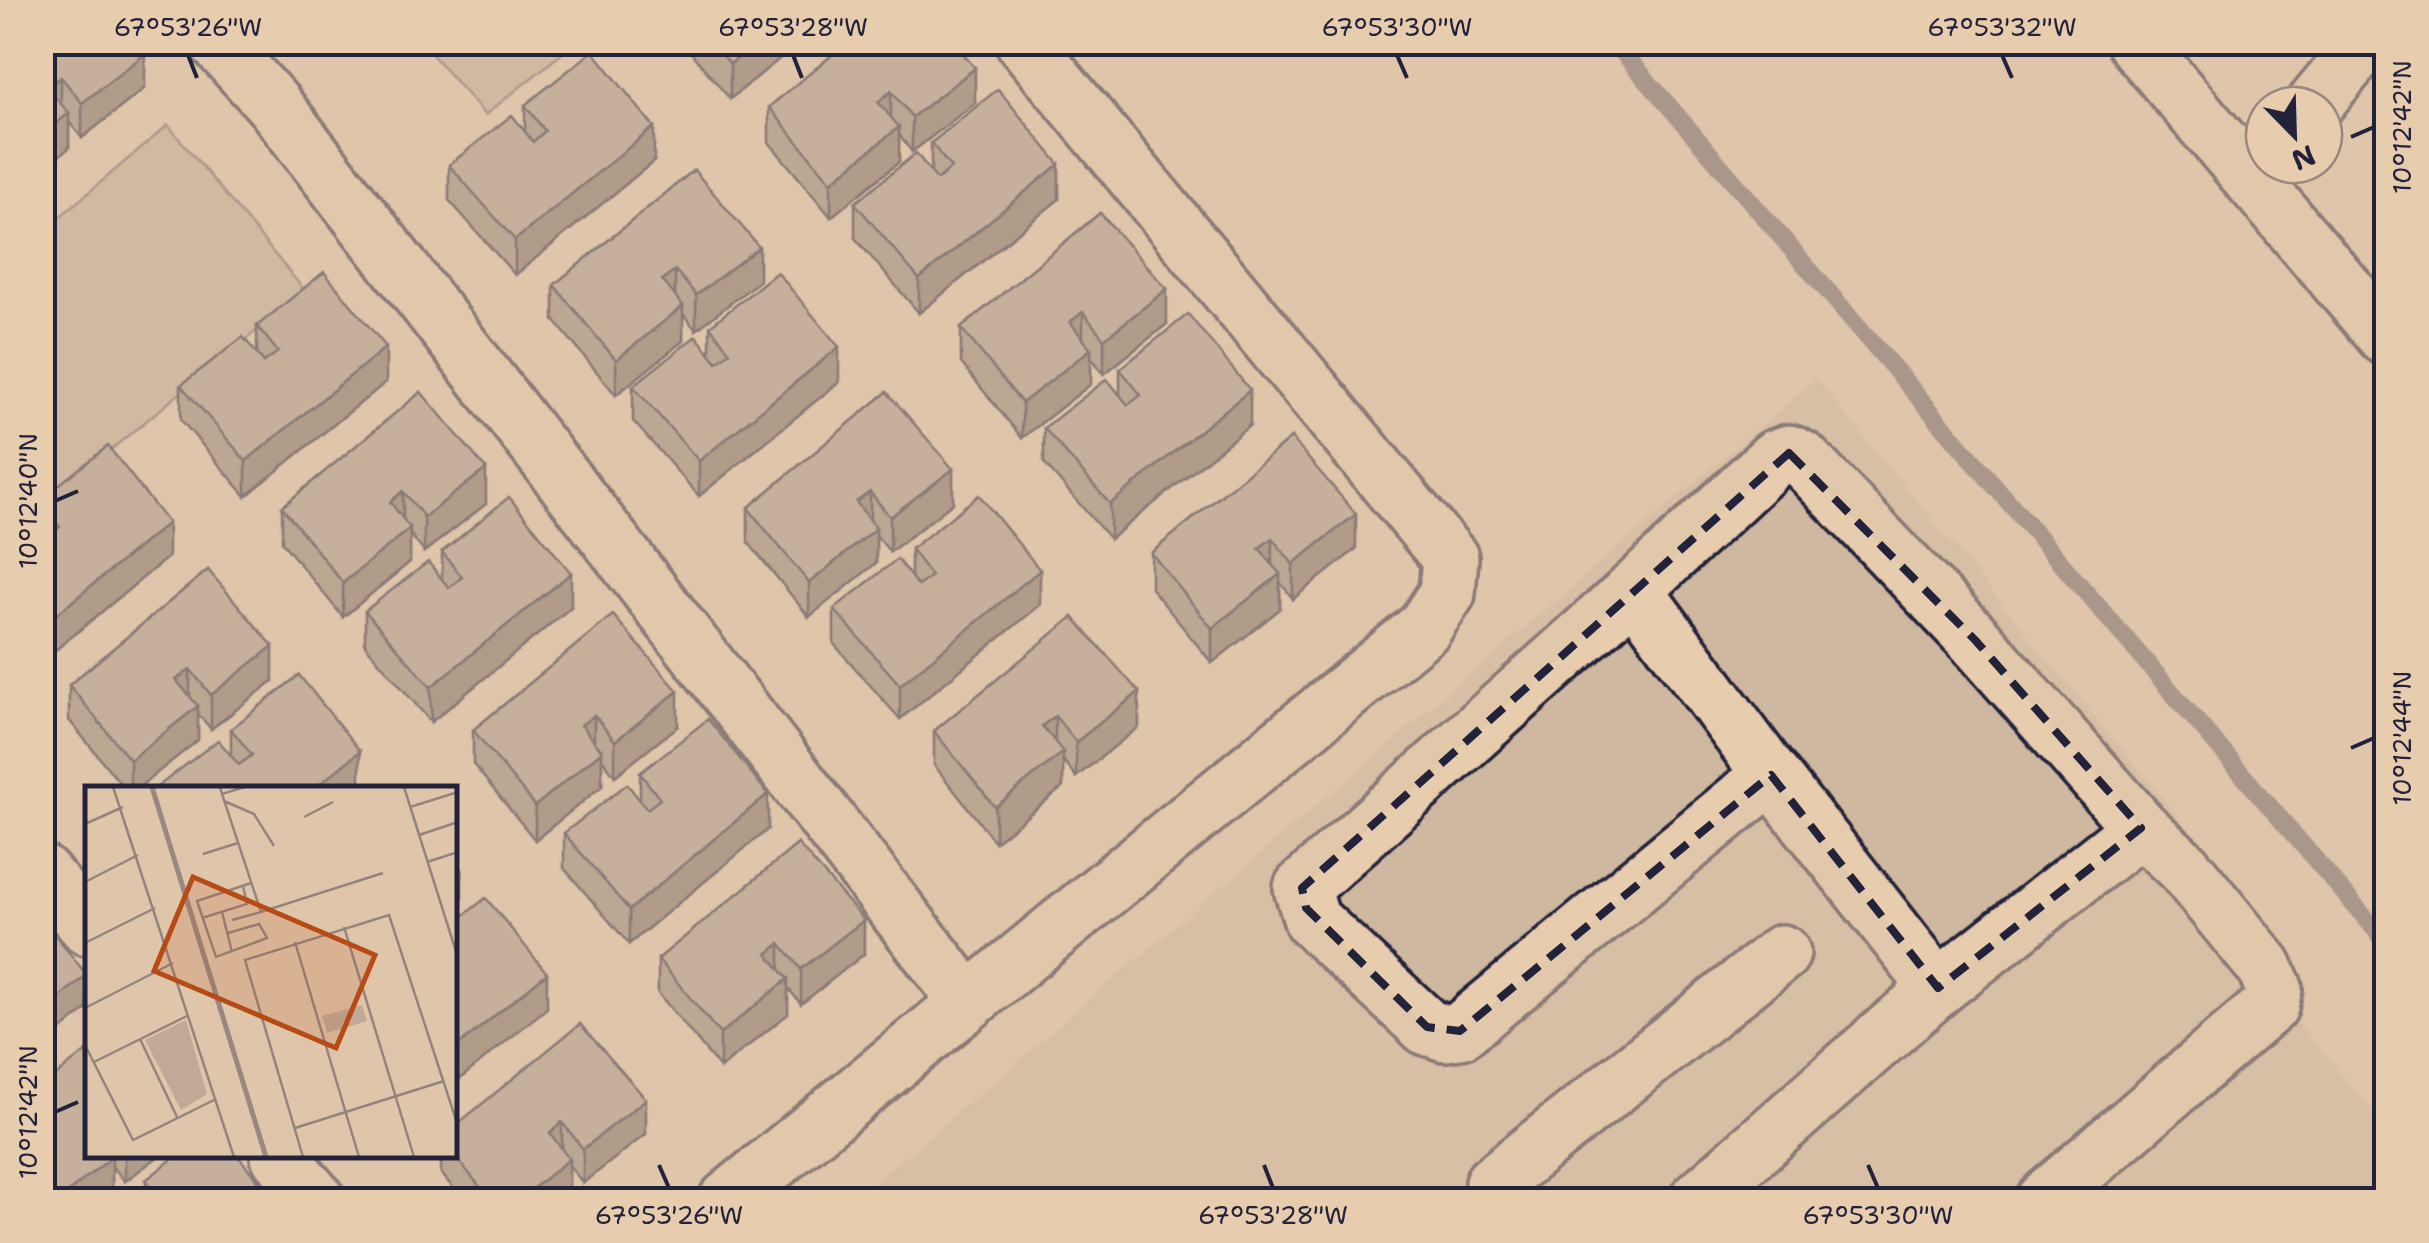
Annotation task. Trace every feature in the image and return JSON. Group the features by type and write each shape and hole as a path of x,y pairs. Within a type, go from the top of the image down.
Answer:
{"street":[{"path":"217,42 274,105 968,1002"},
{"path":"728,1200 1424,628 1447,592 1450,558 1024,42"},
{"path":"2135,42 2244,157"},
{"path":"2331,85 2366,42"},
{"path":"2268,185 2386,338"},
{"path":"1771,775 1460,1031 1445,1033 1427,1028 1312,920 1302,888 1776,458 1789,453 1802,458 1975,640 2140,828 2184,868 2264,966 2274,988 2270,1006 2044,1200"},
{"path":"1634,590 1771,775 1938,988"},
{"path":"1697,1200 1938,988 2140,828"},
{"path":"42,873 85,923"},
{"path":"1492,1195 1782,953"},
{"path":"281,1158 317,1200"}],"highlighted area":[{"path":"1789,453 1975,640 2141,828 1938,988 1771,775 1460,1031 1427,1027 1306,908 1302,888"}],"shaded area":[{"path":"422,43 575,43 485,115"},
{"path":"168,125 305,291 43,505 43,231"},
{"path":"1816,379 2298,962 2300,1026 2386,1126 2386,1200 855,1200"}],"building":[{"path":"42,42 135,42 145,54 82,103 61,77 47,88 69,113 42,135"},
{"path":"712,42 757,42 730,64"},
{"path":"848,42 953,42 975,68 912,117 891,91 878,102 899,127 831,182 769,107"},
{"path":"593,51 654,127 515,240 449,165 512,115 533,142 545,131 525,105"},
{"path":"998,89 1059,164 919,279 855,203 916,153 937,180 951,168 931,143"},
{"path":"694,170 759,247 696,295 675,270 662,280 683,306 616,360 554,285"},
{"path":"1100,213 1167,289 1104,339 1083,312 1070,322 1091,349 1022,403 961,328"},
{"path":"324,272 386,347 246,461 181,385 243,337 264,362 278,352 257,326"},
{"path":"777,272 839,347 699,461 633,386 696,336 717,362 730,352 710,326"},
{"path":"1188,314 1250,390 1110,504 1044,428 1107,379 1128,405 1141,395 1120,369"},
{"path":"421,392 486,469 424,517 403,491 390,502 410,528 343,583 282,507"},
{"path":"887,392 953,469 890,517 870,492 856,502 876,528 809,583 748,508"},
{"path":"1291,438 1356,514 1293,564 1272,538 1259,548 1280,574 1212,628 1151,553"},
{"path":"108,446 168,523 42,626 42,531 47,537 60,527 42,504 42,498"},
{"path":"979,495 1040,570 900,685 834,609 897,559 918,586 931,576 911,549"},
{"path":"509,497 571,573 431,687 365,611 428,562 449,588 462,577 442,552"},
{"path":"208,570 273,646 211,695 190,669 176,680 198,706 130,760 69,685"},
{"path":"613,615 678,691 615,741 594,715 581,725 602,751 535,806 473,730"},
{"path":"1073,617 1139,692 1076,742 1055,716 1042,726 1063,752 995,807 934,731"},
{"path":"299,675 360,751 317,786 159,786 218,740 239,765 252,755 231,729"},
{"path":"708,719 768,794 629,910 564,833 627,784 647,809 660,799 640,773"},
{"path":"798,844 864,920 801,969 780,943 767,954 788,979 720,1034 658,959"},
{"path":"486,898 547,973 458,1046 458,920"},
{"path":"42,919 85,977 42,1011"},
{"path":"580,1024 646,1099 583,1149 562,1122 550,1133 569,1159 519,1200 491,1200 457,1158 458,1124"},
{"path":"85,1052 85,1158 111,1158 58,1200 42,1200 42,1087"},
{"path":"174,1158 240,1158 274,1200 163,1200 146,1180"},
{"path":"132,1191 140,1200 120,1200"}],"waterway":[{"path":"1614,42 2386,942"}]}
